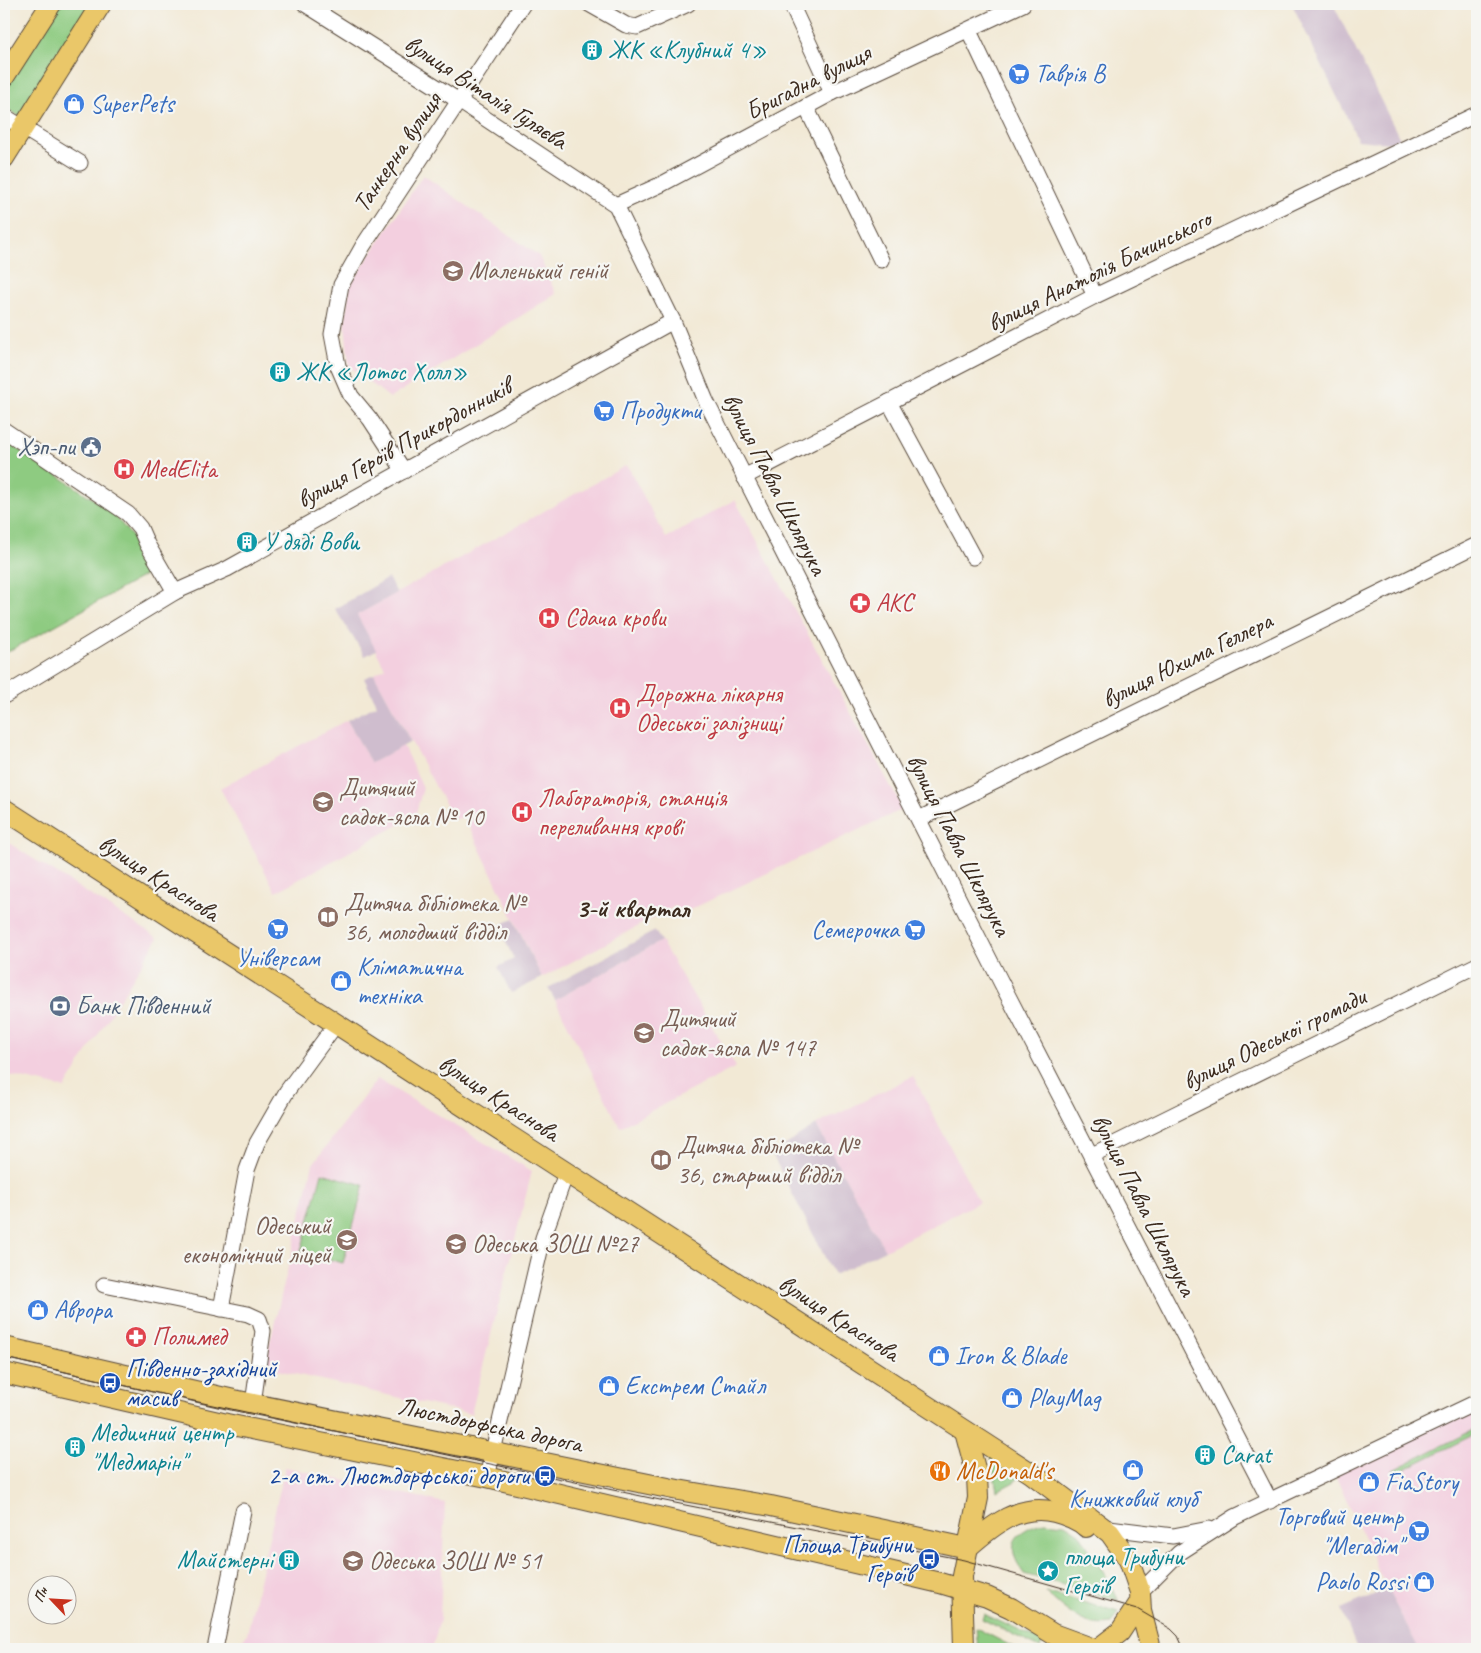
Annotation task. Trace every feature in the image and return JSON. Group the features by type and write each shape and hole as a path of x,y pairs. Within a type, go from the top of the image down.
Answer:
{"main road":[{"path":"4,77 51,4"},
{"path":"4,158 100,4"},
{"name":"вулиця Краснова","path":"4,809 966,1431 1048,1485 1103,1527"},
{"name":"Люстдорфська дорога","path":"4,1347 253,1404 678,1490 771,1506 965,1558"},
{"name":"Люстдорфська дорога","path":"4,1373 227,1424 487,1477 787,1546 962,1590"},
{"path":"964,1649 962,1590 965,1558 978,1498 977,1476 966,1431"},
{"path":"965,1558 990,1528 1009,1516 1029,1509 1046,1510 1066,1515 1082,1524 1120,1564 1137,1603"},
{"path":"1103,1527 1110,1533 1128,1560 1137,1603 1151,1649"},
{"path":"962,1590 986,1597 1011,1608 1053,1634 1094,1649"},
{"path":"1098,1649 1120,1632 1137,1603"}],"street":[{"name":"вулиця Віталія Гуляєва","path":"305,4 459,101 616,205"},
{"name":"Танкерна вулиця","path":"404,471 370,418 351,396 338,366 332,334 341,285 363,246 523,4"},
{"path":"590,4 626,25 637,27 688,4"},
{"path":"791,4 832,93"},
{"name":"Бригадна вулиця","path":"616,205 662,184 832,93 969,31 1023,4"},
{"path":"969,31 1095,296"},
{"path":"806,108 881,260"},
{"name":"вулиця Анатолія Бачинського","path":"744,477 1095,296 1477,114"},
{"path":"4,116 80,163"},
{"name":"вулиця Павла Шклярука","path":"616,205 673,321 706,401 744,477 1005,990 1270,1501"},
{"name":"вулиця Героїв Прикордонників","path":"4,696 175,592 227,569 673,321"},
{"path":"889,402 973,557"},
{"path":"4,430 128,514 140,528 146,544 175,592"},
{"name":"вулиця Юхима Геллера","path":"919,819 1477,545"},
{"name":"вулиця Одеської громади","path":"1092,1156 1477,965"},
{"path":"221,1309 247,1170 257,1142 287,1091 336,1024"},
{"path":"487,1477 543,1238 566,1173"},
{"path":"104,1285 248,1314 259,1319 263,1331 253,1404"},
{"path":"1137,1603 1179,1553 1216,1528 1477,1402"},
{"path":"214,1649 243,1511"},
{"path":"1082,1524 1173,1536 1216,1528"}],"shaded area":[{"path":"1292,4 1333,4 1400,139 1389,143 1358,140"},
{"name":"Маленький геній","path":"423,175 539,256 556,294 390,398 349,366 345,324 349,287"},
{"name":"Дорожна лікарня Одеської залізниці","path":"627,465 666,538 735,500 903,809 681,914 675,906 542,978 464,816 454,820 374,674 385,668 357,615"},
{"path":"388,578 397,593 357,615 376,650 365,656 335,609"},
{"path":"374,674 411,742 371,763 347,720 377,705 364,678"},
{"name":"Дитячий садок-ясла № 10","path":"347,720 371,763 403,746 423,788 415,816 276,892 220,788"},
{"name":"Банк Південний","path":"4,840 158,938 65,1088 4,1074"},
{"path":"513,919 542,978 511,993 498,967 514,959 498,926"},
{"path":"655,931 661,941 555,1000 548,988"},
{"name":"Дитячий садок-ясла № 147","path":"661,941 736,1067 620,1127 555,1000"},
{"path":"913,1076 979,1202 885,1250 816,1125"},
{"path":"377,1079 532,1171 471,1414 264,1367 313,1164"},
{"path":"816,1125 885,1250 834,1275 772,1154"},
{"name":"Торговий центр \"Мегадім\"","path":"1477,1404 1477,1649 1419,1649 1387,1589 1334,1473"},
{"name":"Одеська ЗОШ № 51","path":"285,1467 445,1503 440,1619 432,1649 234,1649 247,1634"},
{"path":"1387,1589 1419,1649 1357,1649 1341,1609"}],"green space":[{"path":"53,4 93,4 20,117 4,107 4,80"},
{"path":"4,440 110,510 143,550 149,573 4,654"},
{"path":"322,1173 364,1185 343,1263 301,1251"},
{"path":"1477,1428 1477,1433 1395,1474 1393,1470"},
{"path":"991,1456 1025,1473 1014,1482 997,1491"},
{"path":"1045,1522 1065,1524 1079,1533 1114,1590 1118,1600 1024,1574 1014,1555 1013,1547 1015,1540 1025,1530"},
{"path":"1045,1592 1119,1612 1112,1624 1093,1624 1076,1617"},
{"path":"984,1614 1043,1642 1040,1648 982,1619"},
{"path":"976,1628 1017,1649 978,1649"}],"tram line":[{"path":"4,1358 170,1396 660,1500 964,1560 1137,1609 1171,1629 1178,1636 1184,1649"}],"place":[{"name":"ЖК «Клубний 4»","path":"592,50"},
{"name":"Таврія В","path":"1019,74"},
{"name":"SuperPets","path":"74,104"},
{"name":"Маленький геній","path":"453,271"},
{"name":"ЖК «Лотос Холл»","path":"280,372"},
{"name":"Продукти","path":"604,411"},
{"name":"Хэп-пи","path":"91,447"},
{"name":"MedElita","path":"124,469"},
{"name":"У дяді Вови","path":"247,542"},
{"name":"АКС","path":"860,603"},
{"name":"Сдача крови","path":"549,618"},
{"name":"Дорожна лікарня Одеської залізниці","path":"620,708"},
{"name":"Дитячий садок-ясла № 10","path":"323,802"},
{"name":"Лабораторія, станція переливання крові","path":"522,812"},
{"name":"Дитяча бібліотека № 36, молодший відділ","path":"328,917"},
{"name":"Універсам","path":"278,929"},
{"name":"Семерочка","path":"915,930"},
{"name":"Кліматична техніка","path":"341,981"},
{"name":"Банк Південний","path":"60,1006"},
{"name":"Дитячий садок-ясла № 147","path":"644,1033"},
{"name":"Дитяча бібліотека № 36, старший відділ","path":"661,1160"},
{"name":"Одеський економічний ліцей","path":"347,1240"},
{"name":"Одеська ЗОШ №27","path":"456,1244"},
{"name":"Аврора","path":"38,1310"},
{"name":"Полимед","path":"136,1337"},
{"name":"Iron & Blade","path":"939,1356"},
{"name":"Південно-західний масив","path":"110,1383"},
{"name":"Екстрем Стайл","path":"609,1386"},
{"name":"PlayMag","path":"1012,1398"},
{"name":"Медичний центр \"Медмарін\"","path":"75,1447"},
{"name":"Carat","path":"1205,1455"},
{"name":"Книжковий клуб","path":"1133,1470"},
{"name":"McDonald's","path":"940,1471"},
{"name":"2-а ст. Люстдорфської дороги","path":"545,1476"},
{"name":"FiaStory","path":"1369,1482"},
{"name":"Торговий центр \"Мегадім\"","path":"1419,1531"},
{"name":"Площа Трибуни Героїв","path":"929,1559"},
{"name":"Майстерні","path":"289,1560"},
{"name":"Одеська ЗОШ № 51","path":"353,1561"},
{"name":"площа Трибуни Героїв","path":"1048,1571"},
{"name":"Paolo Rossi","path":"1424,1582"}],"district":[{"name":"3-й квартал","path":"633,908"}]}
